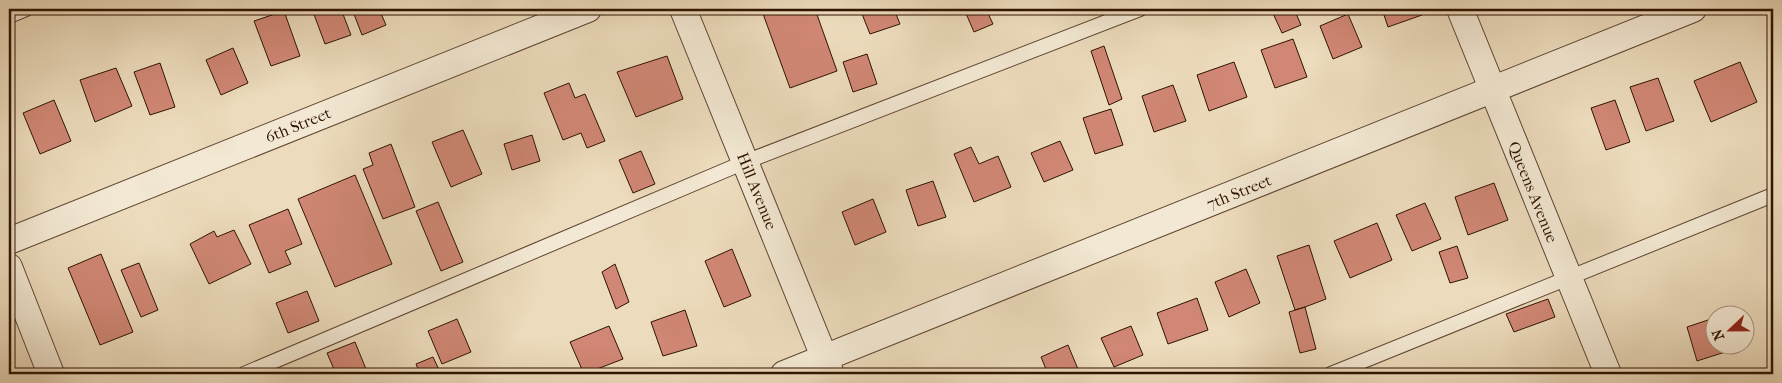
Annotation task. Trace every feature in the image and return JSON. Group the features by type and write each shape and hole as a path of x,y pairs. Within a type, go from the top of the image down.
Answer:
{"street":[{"name":"6th Street","path":"9,241 588,9"},
{"name":"Hill Avenue","path":"683,9 828,366"},
{"name":"Queens Avenue","path":"1460,9 1608,374"},
{"name":"7th Street","path":"784,374 828,366 1492,90 1693,9"},
{"path":"9,267 51,374"}],"lane":[{"path":"9,16 26,9"},
{"path":"244,374 745,162 1140,9"},
{"path":"1331,374 1773,195"}],"building":[{"path":"312,9 341,9 351,35 325,44"},
{"path":"352,9 379,9 386,25 362,35"},
{"path":"768,9 815,9 837,71 790,88 762,11"},
{"path":"860,9 894,9 900,24 870,34"},
{"path":"964,9 986,9 993,24 974,32"},
{"path":"1271,9 1294,9 1301,25 1282,33"},
{"path":"1382,9 1420,9 1422,15 1388,27"},
{"path":"284,11 300,56 271,66 254,21"},
{"path":"1348,14 1362,47 1333,59 1320,26"},
{"path":"1293,39 1307,77 1275,88 1261,50"},
{"path":"1104,46 1122,99 1109,105 1091,51"},
{"path":"233,48 248,83 221,95 206,60"},
{"path":"867,54 877,84 853,92 843,62"},
{"path":"667,56 683,99 636,117 617,72"},
{"path":"1234,62 1247,97 1209,111 1197,75"},
{"path":"1740,62 1757,102 1711,122 1694,81"},
{"path":"160,63 175,107 150,115 134,72"},
{"path":"116,68 132,106 95,122 80,80"},
{"path":"1658,78 1674,121 1646,131 1630,87"},
{"path":"569,83 575,98 585,94 605,141 587,148 581,133 563,140 544,93"},
{"path":"1173,85 1186,121 1154,132 1142,96"},
{"path":"54,100 71,141 40,154 23,113"},
{"path":"1615,100 1630,142 1606,150 1591,108"},
{"path":"1111,109 1123,145 1095,154 1083,118"},
{"path":"463,130 482,174 451,187 432,142"},
{"path":"532,135 540,161 512,170 504,144"},
{"path":"1060,141 1073,170 1044,182 1031,153"},
{"path":"391,144 415,207 383,219 363,169 373,165 369,153"},
{"path":"971,147 979,164 998,156 1011,187 974,202 954,154"},
{"path":"641,151 655,184 633,193 619,160"},
{"path":"355,175 392,264 335,287 298,199"},
{"path":"933,181 946,217 918,226 906,190"},
{"path":"1494,183 1508,220 1468,235 1455,197"},
{"path":"873,199 886,232 855,245 842,212"},
{"path":"438,202 463,262 441,271 416,211"},
{"path":"1425,203 1441,239 1412,251 1396,215"},
{"path":"288,209 302,244 285,251 291,264 269,273 249,225"},
{"path":"1377,223 1392,260 1350,278 1334,241"},
{"path":"234,230 251,264 209,284 190,244 214,231 217,237"},
{"path":"1309,245 1326,299 1295,310 1277,256"},
{"path":"1457,246 1468,278 1450,283 1439,252"},
{"path":"732,249 751,296 724,307 705,261"},
{"path":"101,254 133,332 100,345 68,268"},
{"path":"139,263 158,310 141,317 121,270"},
{"path":"615,264 629,302 616,309 602,272"},
{"path":"1246,269 1260,303 1229,317 1215,282"},
{"path":"307,291 319,321 288,333 276,303"},
{"path":"1197,298 1208,330 1168,344 1157,313"},
{"path":"1548,299 1555,317 1514,332 1506,314"},
{"path":"1305,307 1316,349 1300,353 1289,312"},
{"path":"685,310 697,346 663,356 651,322"},
{"path":"457,319 471,352 442,364 428,331"},
{"path":"1704,321 1704,356 1713,356 1697,361 1687,327"},
{"path":"609,326 623,359 584,374 570,342"},
{"path":"1131,326 1143,355 1114,367 1101,338"},
{"path":"355,342 368,374 336,374 327,353"},
{"path":"1068,345 1080,374 1048,374 1041,357"},
{"path":"433,357 441,374 420,374 416,364"},
{"path":"507,370 509,374 494,374"}]}
